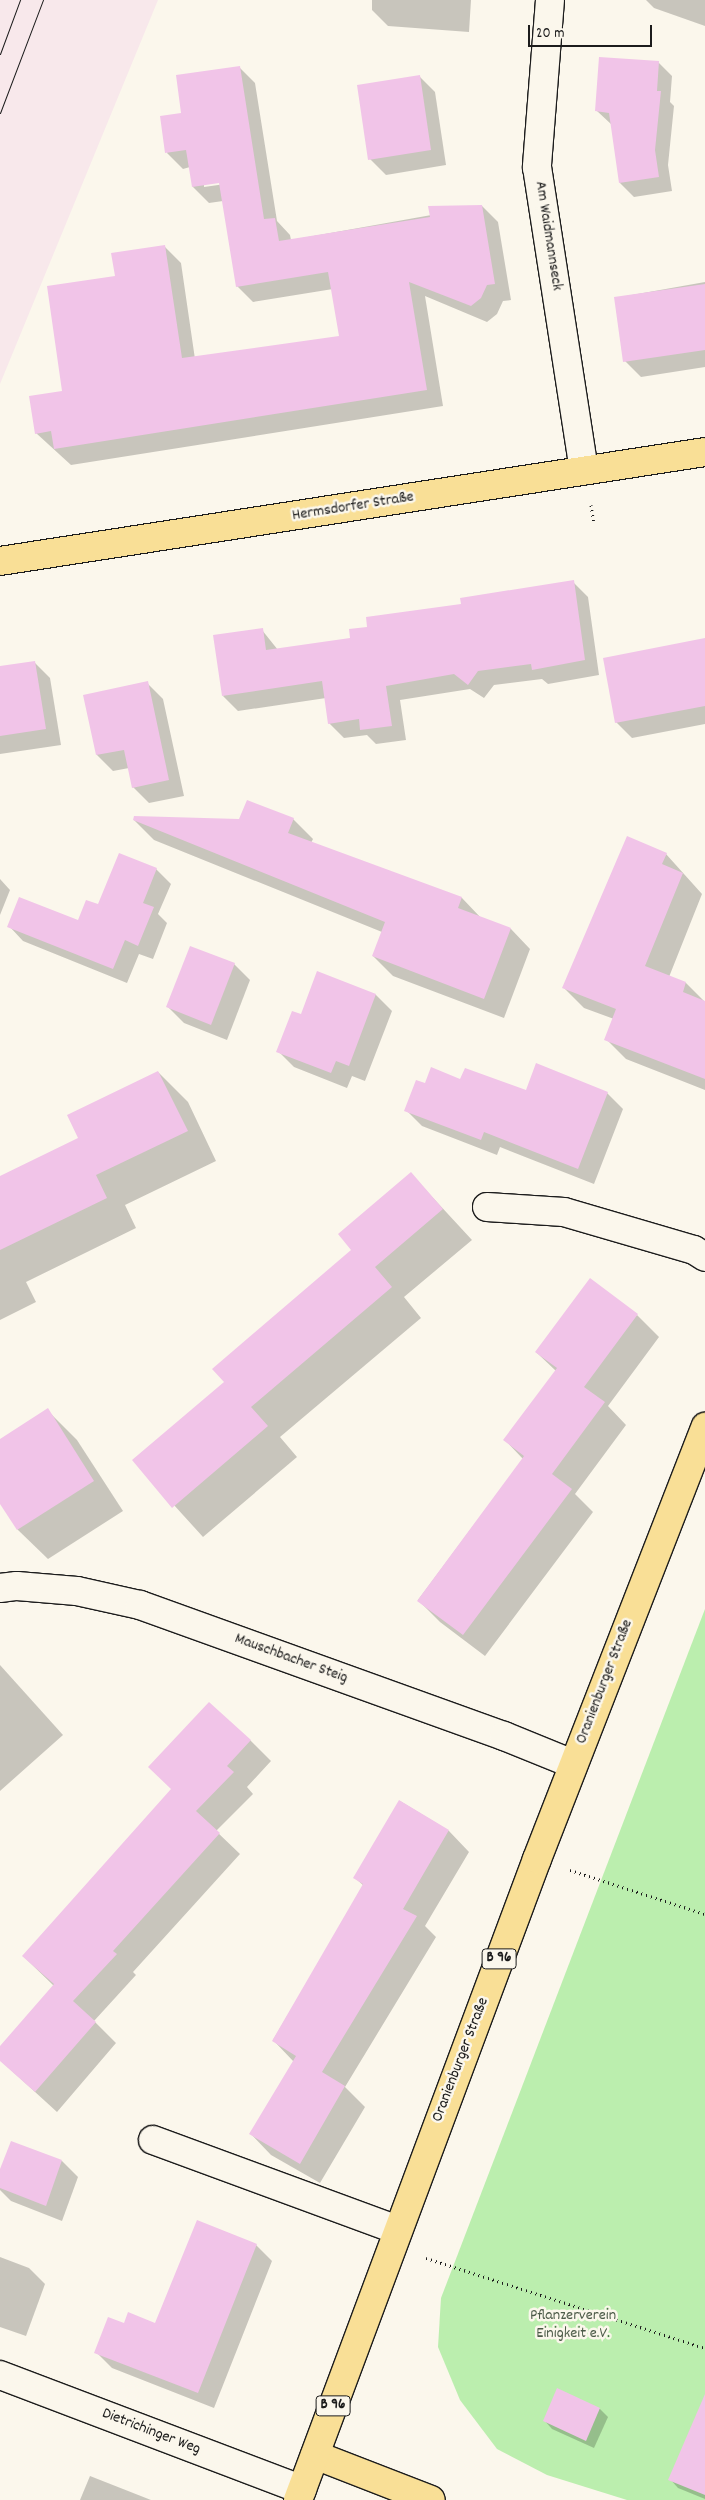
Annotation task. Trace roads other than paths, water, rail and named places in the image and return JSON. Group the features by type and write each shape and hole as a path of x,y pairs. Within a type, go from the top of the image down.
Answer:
{"main road":[{"name":"Hermsdorfer Straße","path":"0,561 705,452"},
{"name":"Oranienburger Straße","path":"300,2495 573,1764 705,1427"},
{"path":"315,2455 431,2500"}],"street":[{"name":"Am Waidmannseck","path":"550,0 537,167 584,470"},
{"path":"487,1207 564,1212 694,1250 705,1257"},
{"name":"Mauschbacher Steig","path":"0,1588 17,1586 77,1591 140,1605 504,1736 573,1764"},
{"path":"153,2140 395,2239"},
{"name":"Dietrichinger Weg","path":"0,2375 300,2495"}],"tram line":[{"path":"0,54 20,0"},
{"path":"0,113 43,0"}],"park label":[{"name":"Pflanzerverein Einigkeit e.V.","path":"573,2325"}]}
